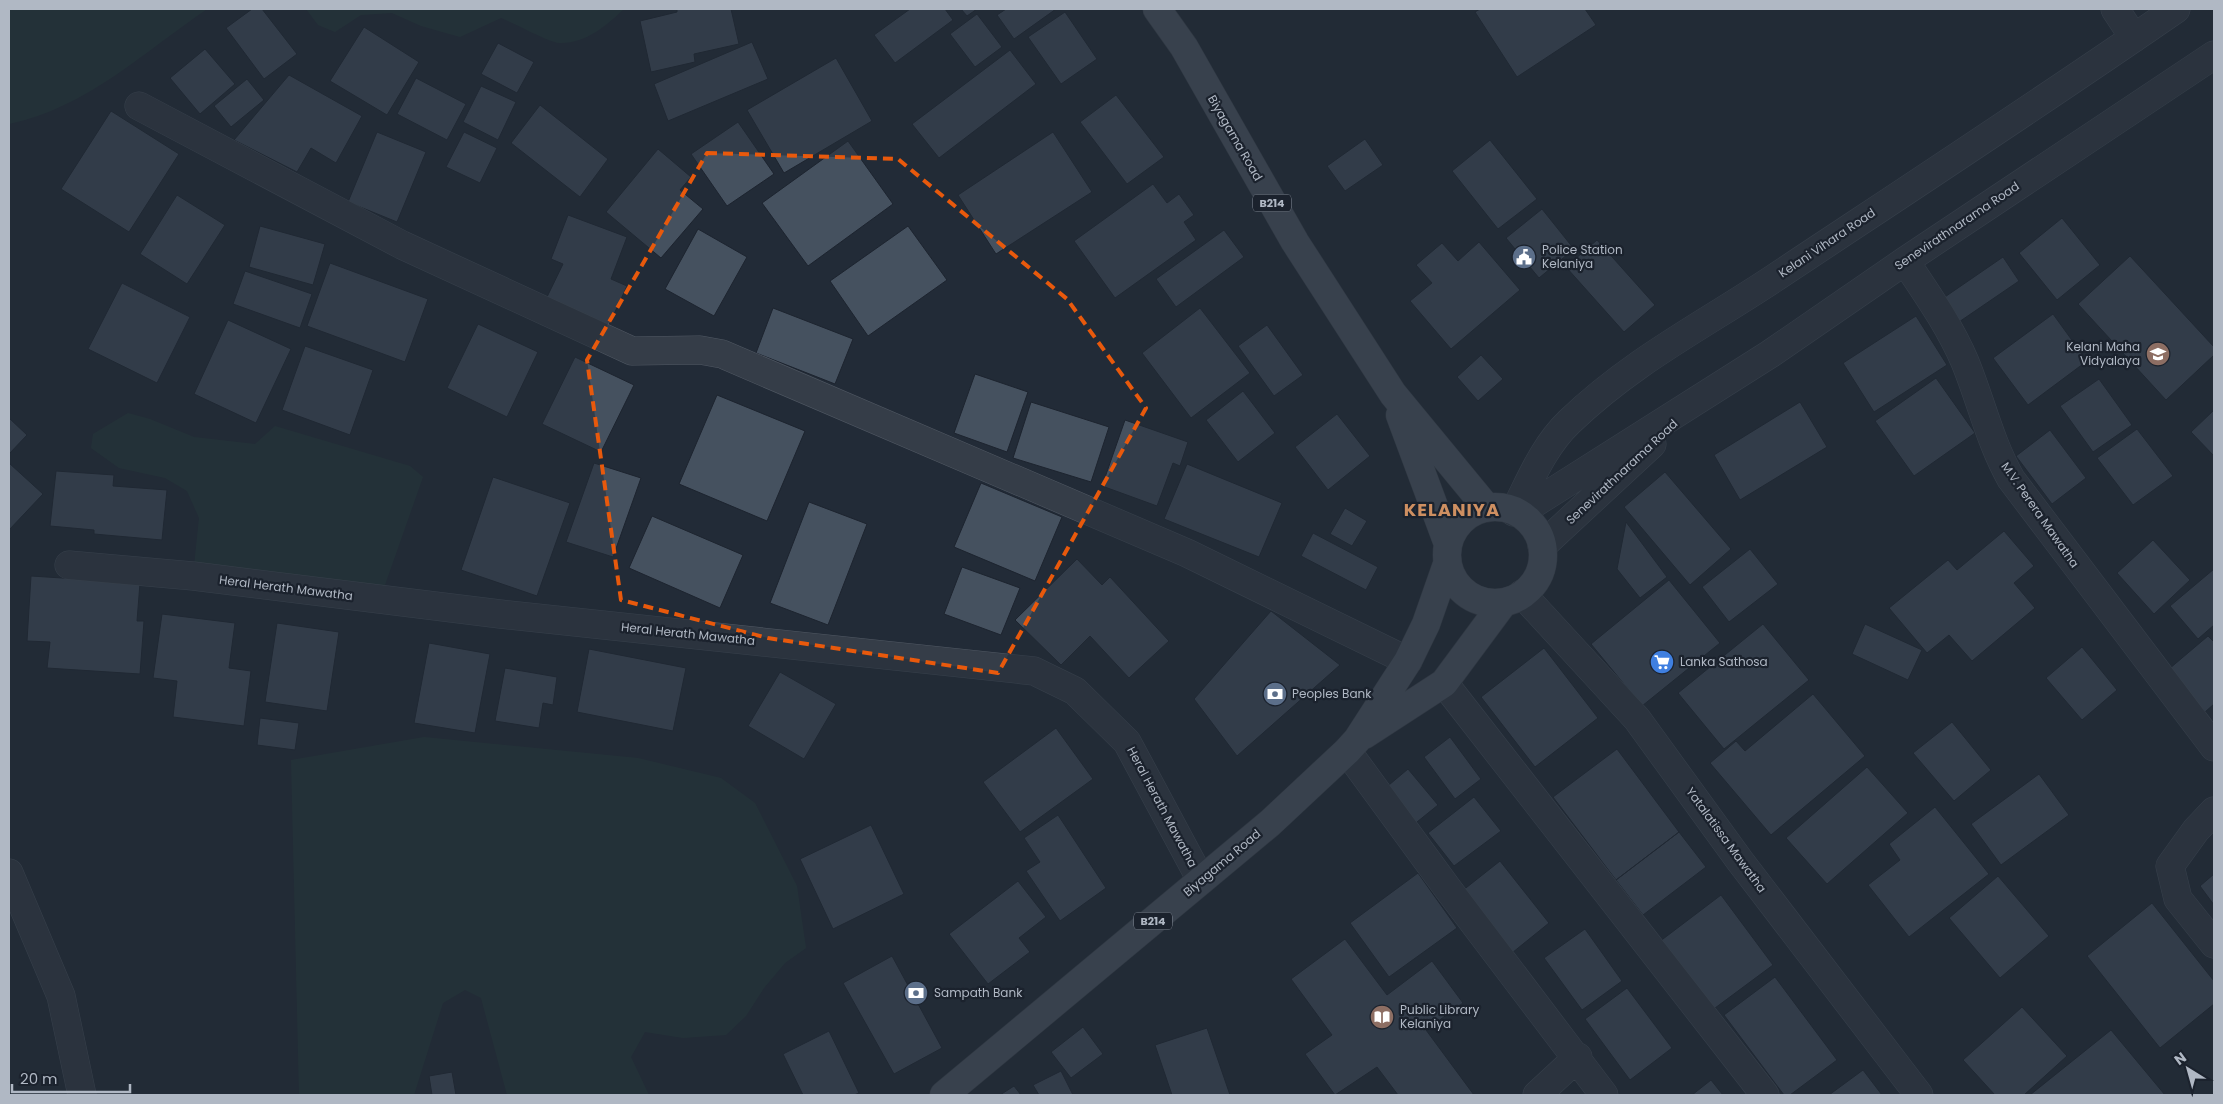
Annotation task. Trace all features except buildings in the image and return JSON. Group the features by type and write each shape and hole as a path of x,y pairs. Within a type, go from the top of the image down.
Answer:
{"main road":[{"name":"Biyagama Road","path":"1157,9 1184,47 1295,242 1393,394 1487,508"},
{"name":"Biyagama Road","path":"1352,746 1408,661 1426,624 1448,554 1393,394"},
{"path":"1487,508 1506,508 1517,513 1536,528 1542,546 1542,566 1532,585 1513,598 1487,603 1469,596 1455,582 1448,554 1456,527 1469,514 1487,508"},
{"name":"Biyagama Road","path":"944,1095 1270,822 1352,746 1444,683 1513,598"}],"street":[{"path":"2116,9 2134,38"},
{"name":"Kelani Vihara Road","path":"1517,513 1545,451 1568,423 1623,376 1657,351 1769,282 2176,9"},
{"name":"Senevirathnarama Road","path":"1517,513 1701,399 2214,55"},
{"path":"139,106 402,244 632,351 700,350 722,354 1187,553 1408,661"},
{"name":"M.V. Perera Mawatha","path":"1905,261 1947,324 1965,363 1998,455 2011,479 2214,747"},
{"name":"Senevirathnarama Road","path":"1542,546 1701,399"},
{"name":"Heral Herath Mawatha","path":"69,565 193,576 587,624 1034,671 1075,691 1126,742 1201,880"},
{"name":"Yatalatissa Mawatha","path":"1513,598 1637,719 1740,861 1919,1095"},
{"path":"1444,683 1765,1095"},
{"path":"1352,746 1448,889 1578,1057 1604,1095"},
{"path":"2214,811 2196,830 2170,866 2178,899 2214,944"},
{"path":"9,873 61,996 82,1095"},
{"path":"1537,1095 1578,1057"}],"highlighted area":[{"path":"707,153 898,159 1067,299 1146,408 998,673 768,638 621,600 587,360"}],"green space":[{"path":"9,9 207,9 113,77 89,92 37,116 9,124"},
{"path":"306,9 624,9 594,33 578,41 559,43 501,18 460,37 421,26 392,13 361,15 335,32 318,25"},
{"path":"128,413 150,419 194,437 255,444 275,426 410,466 423,477 380,599 193,576 199,518 187,491 165,478 119,468 91,448 93,434"},
{"path":"424,737 638,758 721,778 755,803 797,886 806,948 785,963 764,988 746,1016 726,1035 683,1038 645,1032 631,1057 649,1095 507,1095 481,998 465,990 443,1003 414,1095 299,1095 291,760"}],"place":[{"name":"Police Station Kelaniya","path":"1524,257"},
{"name":"Kelani Maha Vidyalaya","path":"2158,354"},
{"name":"Lanka Sathosa","path":"1662,662"},
{"name":"Peoples Bank","path":"1275,694"},
{"name":"Sampath Bank","path":"916,993"},
{"name":"Public Library Kelaniya","path":"1382,1017"}],"district":[{"name":"KELANIYA","path":"1452,510"}]}
